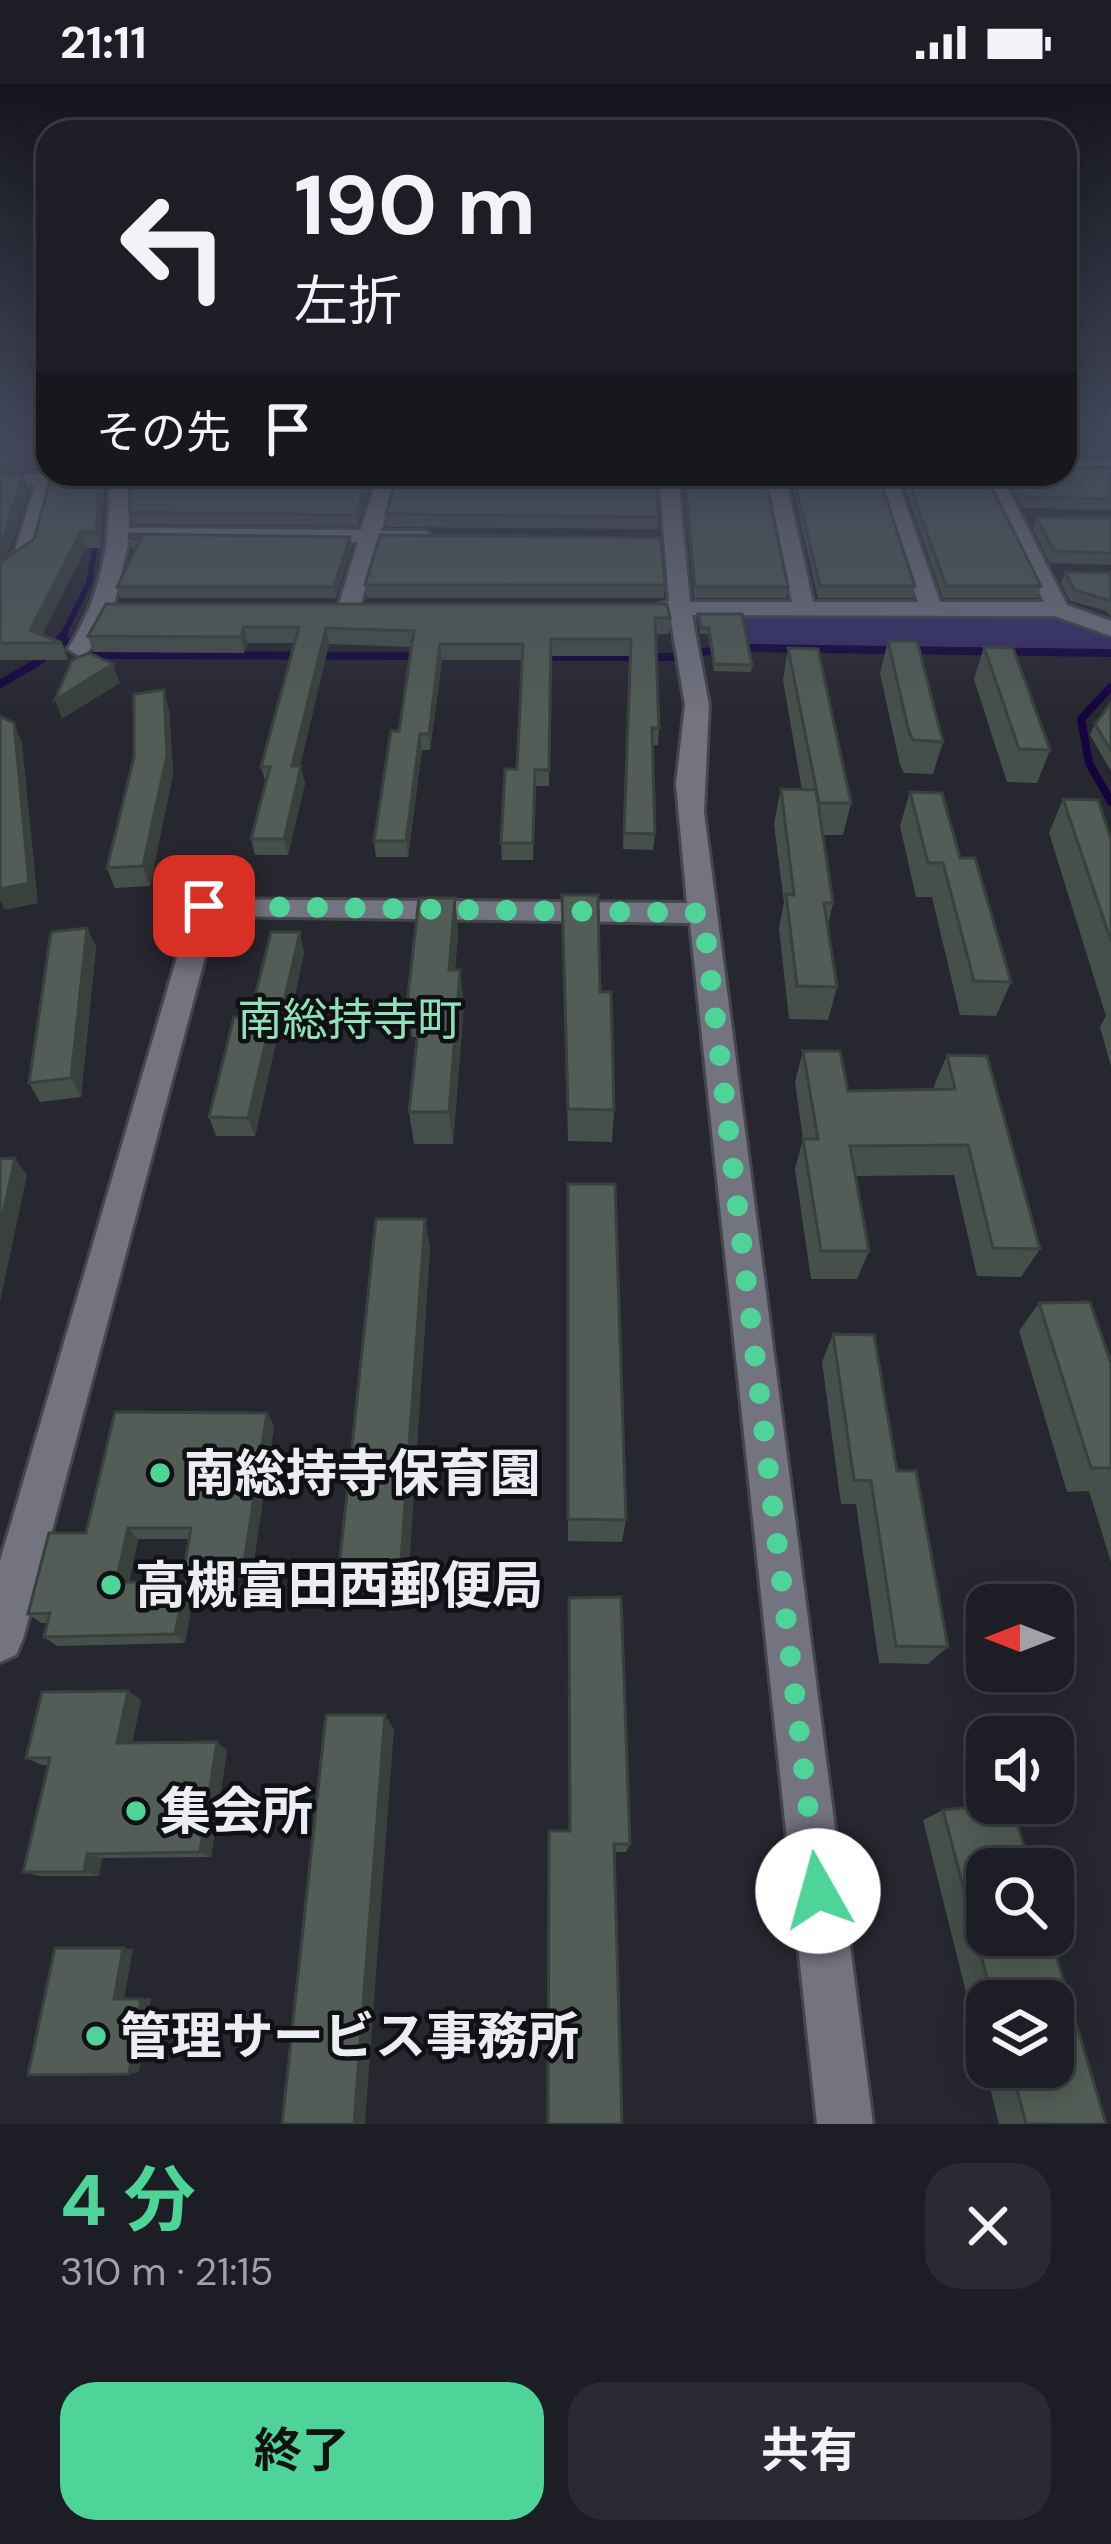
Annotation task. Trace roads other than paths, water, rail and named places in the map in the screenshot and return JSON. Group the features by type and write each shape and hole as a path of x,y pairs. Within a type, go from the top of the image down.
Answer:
{"street":[{"path":"0,574 26,554 33,528"},
{"path":"79,649 117,609 120,528"},
{"path":"349,609 370,528"},
{"path":"671,528 697,705 689,784 703,913 845,2124"},
{"path":"787,528 804,608"},
{"path":"904,528 932,609"},
{"path":"1024,528 1039,573 1058,609"},
{"path":"121,534 437,537"},
{"path":"649,540 672,540"},
{"path":"1039,573 1075,573"},
{"path":"632,608 1058,609 1111,629"},
{"path":"0,1639 204,906 703,913"}],"waterway":[{"path":"63,635 89,583 97,536"},
{"path":"0,684 41,660 63,635"},
{"path":"62,640 100,655 423,656"},
{"path":"701,652 750,648 1111,653"},
{"path":"538,657 678,657"},
{"path":"1111,687 1081,719 1089,763 1111,802"}],"place":[{"name":"南総持寺保育園","path":"160,1473"},
{"name":"高槻富田西郵便局","path":"111,1585"},
{"name":"集会所","path":"136,1811"},
{"name":"管理サービス事務所","path":"96,2036"}],"district":[{"name":"南総持寺町","path":"350,1019"}]}
